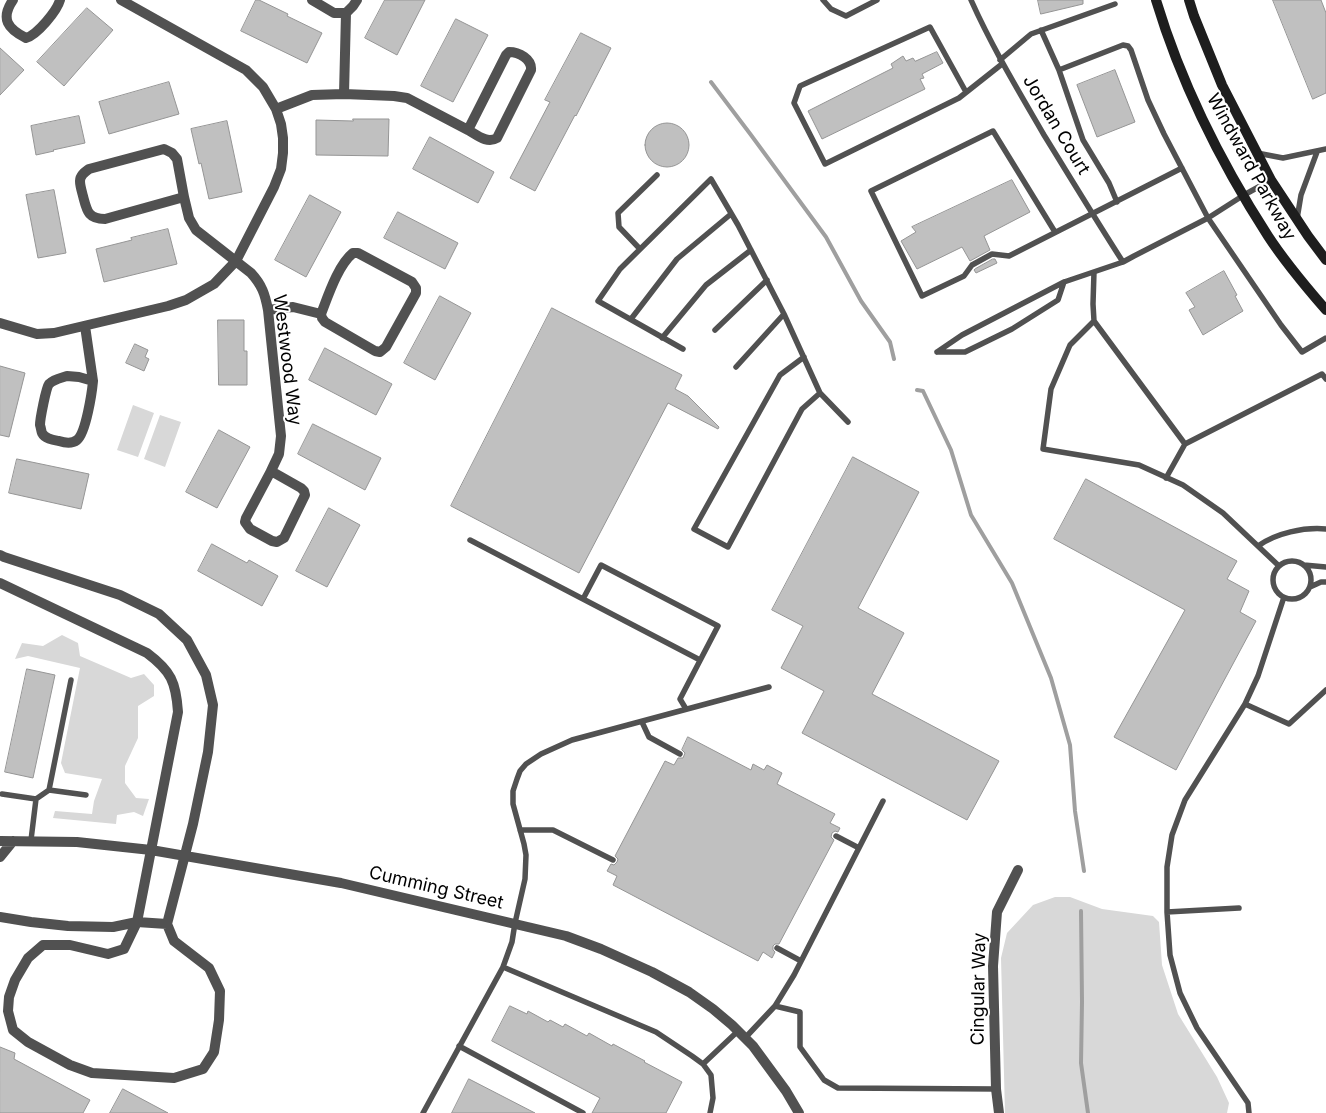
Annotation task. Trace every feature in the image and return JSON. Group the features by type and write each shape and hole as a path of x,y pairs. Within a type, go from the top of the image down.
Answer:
{"main road":[{"name":"Windward Parkway","path":"1156,0 1194,101 1217,147 1268,237 1299,279 1326,310"},
{"name":"Windward Parkway","path":"1189,0 1222,85 1256,152 1271,180 1326,260"}],"street":[{"path":"14,0 5,16 8,25 16,33 26,38 32,37 56,10 60,0"},
{"path":"0,323 37,334 54,333 186,300 214,284 236,261 274,187 281,169 283,138 276,109 263,88 246,70 121,0"},
{"path":"312,0 334,13 346,13"},
{"path":"344,94 346,13 357,0"},
{"path":"276,109 312,95 394,96 407,98 487,141 492,141 496,138 531,70 532,65 529,60 514,52 506,55 468,130"},
{"name":"Westwood Way","path":"184,197 105,219 97,219 92,217 87,211 80,181 82,174 89,168 164,149 172,152 177,159 189,218 196,230 251,273 258,281 265,294 268,310 281,436 279,454 245,522 250,529 277,542 284,538 305,495 301,488 271,471"},
{"path":"352,253 358,253 412,282 416,288 416,293 386,347 380,352 375,351 325,322 321,314 332,285 347,257 352,253"},
{"path":"268,310 293,307 321,314"},
{"path":"84,326 93,380 83,432 75,442 68,443 46,437 42,433 40,425 49,384 56,379 67,376 93,380"},
{"path":"0,555 120,595 159,614 187,640 206,675 213,705 208,752 193,824 167,924 174,941 209,968 220,991 220,1020 214,1052 203,1069 174,1078 92,1072 70,1064 28,1042 13,1030 8,1011 9,997 15,980 28,958 43,945 70,945 108,954 124,949 137,922 178,712 177,693 170,676 160,663 147,653 0,583"},
{"name":"Cumming Street","path":"0,841 76,842 151,850 341,883 566,936 601,949 652,972 689,992 713,1009 753,1046 786,1091 799,1113"},
{"path":"0,857 12,841"},
{"name":"Cingular Way","path":"999,1113 996,1089 993,966 998,912 1018,870"},
{"path":"0,917 68,926 113,927 137,922 167,924"}],"lane":[{"path":"823,0 831,9 846,16 877,0"},
{"name":"Jordan Court","path":"971,0 1001,62 1122,262"},
{"path":"966,92 930,27 800,86 794,103 825,164 959,98 966,92 1001,62 1032,34 1116,4"},
{"path":"1040,30 1059,70 1083,140 1109,184 1117,202"},
{"path":"1059,70 1124,45 1128,46 1148,100 1208,218 1281,325 1302,352 1326,338"},
{"path":"1055,232 992,130 871,191 922,296 964,276 972,265 992,254 1009,256 1182,168"},
{"path":"1256,152 1283,158 1326,149"},
{"path":"1297,219 1301,195 1317,152"},
{"path":"640,249 619,227 618,213 658,175"},
{"path":"683,349 598,301 620,270 711,178 767,280 820,393 848,422"},
{"path":"1064,282 1058,300 1012,329 966,352 937,352 962,335 1064,282 1122,262 1208,218 1271,180"},
{"path":"631,319 677,260 732,214"},
{"path":"662,338 706,285 751,250"},
{"path":"1094,272 1092,304 1094,322 1185,444"},
{"path":"715,330 767,280"},
{"path":"736,367 784,314"},
{"path":"1094,322 1070,345 1051,389 1043,449 1139,465 1183,485 1223,513 1278,566"},
{"path":"804,357 780,375 694,529 728,547 802,409 820,393"},
{"path":"1166,478 1185,444 1322,374 1326,378"},
{"path":"1258,546 1266,540 1286,533 1316,528 1326,529"},
{"path":"470,540 700,660"},
{"path":"1286,561 1296,561 1304,565 1310,571 1310,587 1306,593 1299,597 1292,599 1284,597 1277,591 1273,583 1274,574 1278,566 1286,561"},
{"path":"582,599 601,565 718,626 680,698 686,709"},
{"path":"1304,565 1326,567"},
{"path":"1310,587 1326,582"},
{"path":"1249,1113 1248,1103 1196,1028 1180,993 1170,955 1167,912 1167,867 1172,835 1185,800 1245,704 1258,676 1284,597"},
{"path":"31,840 36,800 49,790 71,680"},
{"path":"423,1113 503,967 512,942 514,923 525,879 526,865 524,844 513,804 513,791 520,771 526,764 541,754 572,740 769,687"},
{"path":"1245,704 1289,724 1326,690"},
{"path":"642,722 650,737 680,754"},
{"path":"49,790 86,795"},
{"path":"2,794 36,800"},
{"path":"703,1064 775,1006 801,961 883,801"},
{"path":"520,830 553,830 613,860"},
{"path":"836,836 859,848"},
{"path":"1167,912 1239,908"},
{"path":"777,948 801,961"},
{"path":"503,967 656,1032 703,1064 711,1075 714,1098 710,1113"},
{"path":"775,1006 800,1012 800,1047 824,1080 838,1088 996,1089"},
{"path":"459,1046 583,1113"}],"shaded area":[{"path":"133,405 154,413 138,457 117,450"},
{"path":"160,415 181,422 165,467 144,459"},
{"path":"62,635 78,643 80,656 131,678 144,674 154,685 154,696 138,706 138,738 125,766 125,783 136,798 149,799 143,816 134,812 117,815 116,824 53,818 55,811 92,814 94,801 102,779 65,773 61,763 80,668 28,656 15,659 22,643 43,646"},
{"path":"1055,897 1070,897 1102,909 1153,916 1159,922 1162,965 1178,1014 1217,1077 1229,1103 1227,1113 1005,1113 1001,958 1007,933 1033,905"}],"building":[{"path":"256,0 288,14 287,16 322,33 307,63 241,31"},
{"path":"385,0 425,0 397,55 365,38"},
{"path":"1038,0 1083,0 1083,4 1041,14"},
{"path":"1273,0 1321,0 1326,13 1326,93 1313,99"},
{"path":"87,8 113,30 64,86 37,62"},
{"path":"456,19 488,35 453,102 421,86"},
{"path":"581,33 611,48 535,191 510,178 550,102 545,100"},
{"path":"0,48 24,70 0,95"},
{"path":"937,52 943,63 922,74 924,78 920,79 925,89 822,139 808,111 893,68 891,64 903,56 906,61 913,58 915,61"},
{"path":"1115,70 1135,122 1097,137 1077,85"},
{"path":"169,82 179,114 109,134 99,102"},
{"path":"79,116 85,143 36,155 31,126"},
{"path":"353,119 389,119 388,156 316,155 316,120 353,121"},
{"path":"227,121 242,192 209,199 191,129"},
{"path":"667,123 679,127 685,133 689,145 685,157 679,163 667,167 655,163 649,157 645,145 649,133 655,127"},
{"path":"430,137 494,172 478,203 413,169"},
{"path":"1012,180 1030,212 984,236 990,250 970,261 962,247 917,269 901,241 916,232 912,227"},
{"path":"54,190 66,253 38,258 26,195"},
{"path":"310,195 341,212 306,277 275,260"},
{"path":"398,212 458,243 445,269 384,238"},
{"path":"168,229 177,264 104,282 96,249"},
{"path":"993,259 997,263 976,273 975,269"},
{"path":"1224,271 1243,311 1203,335 1189,310 1195,307 1186,293"},
{"path":"440,296 471,313 435,380 404,363"},
{"path":"552,308 682,375 675,389 688,396 719,427 718,429 668,403 579,573 451,506"},
{"path":"218,320 244,320 244,351 247,351 247,385 219,385"},
{"path":"135,344 148,350 145,357 149,359 144,371 126,363"},
{"path":"325,348 392,384 376,415 309,380"},
{"path":"0,366 25,373 9,437 0,435"},
{"path":"313,424 381,458 365,490 298,454"},
{"path":"219,430 250,447 217,508 186,492"},
{"path":"853,457 919,492 858,608 904,633 872,694 999,761 967,820 802,733 824,691 781,668 803,626 772,610"},
{"path":"17,459 89,474 81,509 9,493"},
{"path":"1086,479 1237,561 1227,579 1249,591 1240,612 1256,621 1176,770 1114,737 1185,610 1054,539"},
{"path":"329,508 360,525 327,587 296,571"},
{"path":"212,544 247,563 249,560 278,576 262,606 198,571"},
{"path":"27,669 55,675 33,778 5,772"},
{"path":"688,737 751,770 753,764 764,770 767,765 782,773 777,784 835,814 830,823 840,828 838,832 832,833 831,837 834,840 779,944 773,946 775,952 772,958 763,952 758,961 613,885 617,876 607,871 611,864 614,865 617,862 618,859 615,856 665,761 674,765 678,758 683,758 685,753 682,750"},
{"path":"510,1006 527,1014 528,1011 548,1022 550,1020 563,1027 565,1024 587,1036 589,1033 682,1082 666,1113 592,1113 600,1098 492,1041"},
{"path":"0,1047 15,1053 14,1059 90,1100 83,1113 0,1113"},
{"path":"469,1079 535,1113 452,1113"},
{"path":"123,1089 168,1113 110,1113"}],"waterway":[{"path":"711,82 826,237 861,301 890,342 894,359"},
{"path":"917,390 923,391 951,450 971,515 1012,583 1051,678 1070,745 1075,811 1084,871"},
{"path":"1081,911 1081,1063 1088,1113"}]}
